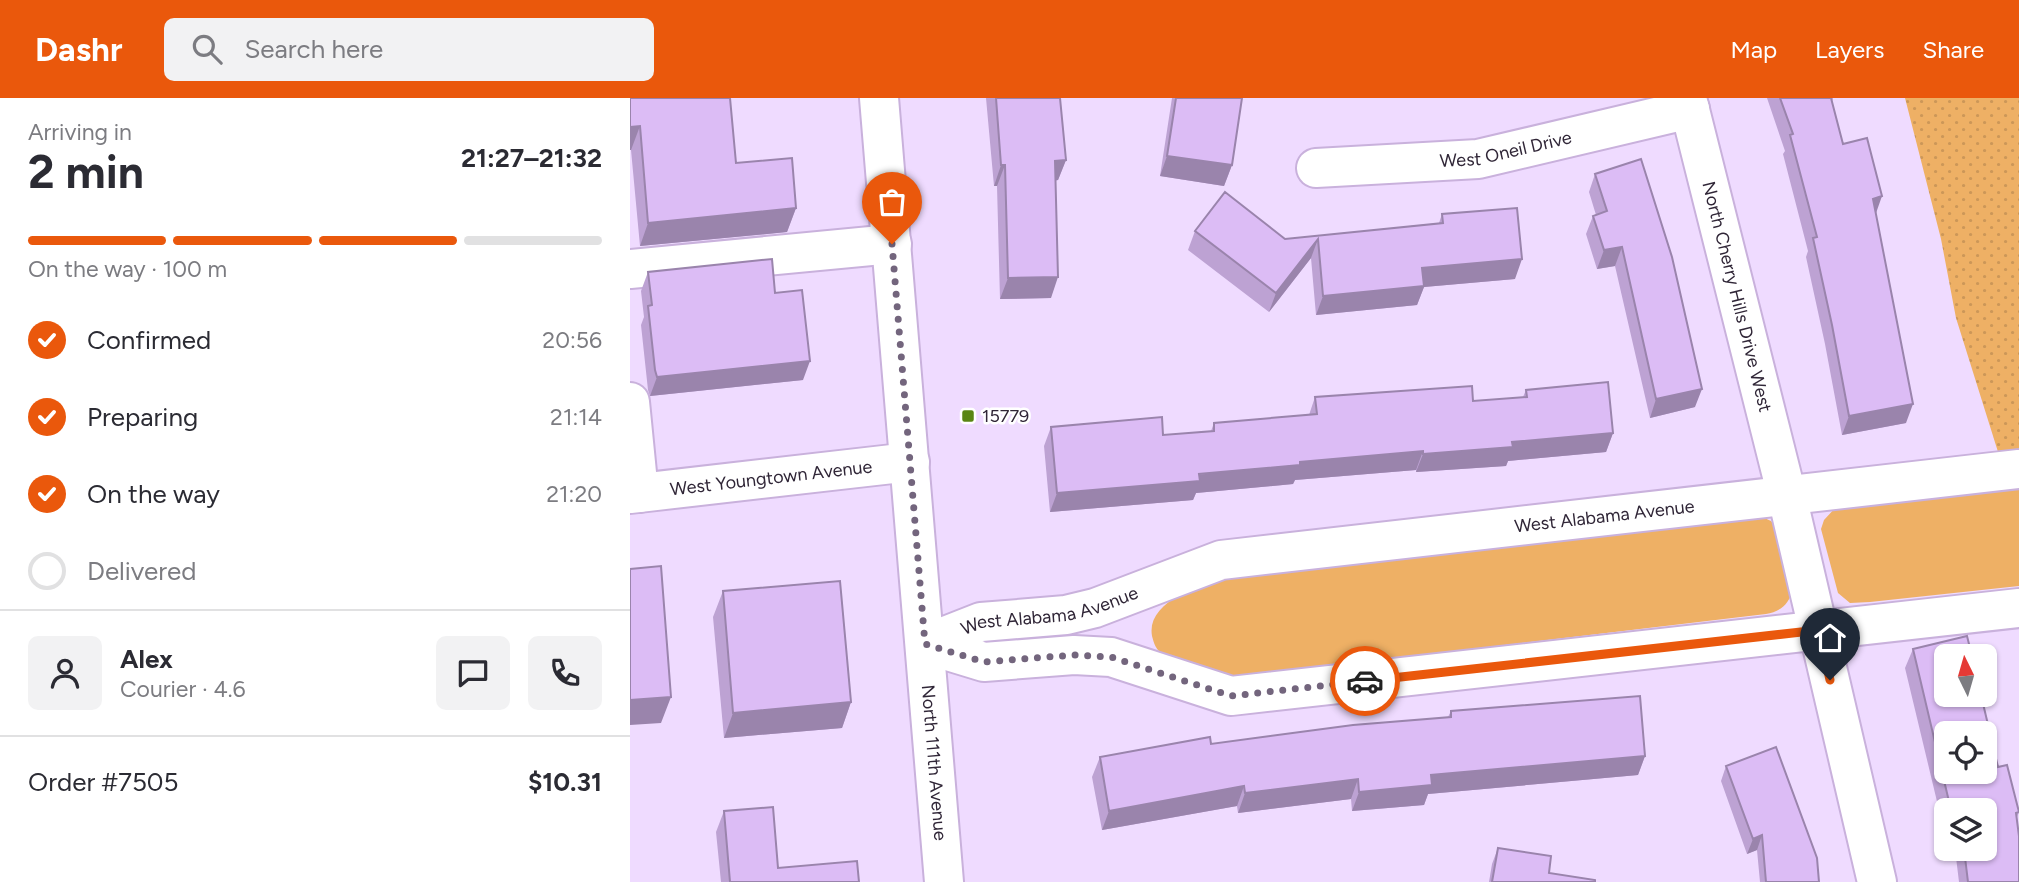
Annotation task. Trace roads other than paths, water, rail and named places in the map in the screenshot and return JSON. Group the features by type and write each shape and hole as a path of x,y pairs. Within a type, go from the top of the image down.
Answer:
{"street":[{"name":"North 111th Avenue","path":"879,98 944,882"},
{"name":"West Oneil Drive","path":"1316,168 1478,159 1688,104"},
{"name":"North Cherry Hills Drive West","path":"1688,104 1787,496 1877,882"},
{"path":"630,269 892,244"},
{"path":"630,402 635,493"},
{"name":"West Youngtown Avenue","path":"635,493 910,462"},
{"name":"West Alabama Avenue","path":"925,644 981,622 1066,615 1095,608 1221,560 2019,469"},
{"name":"West Alabama Avenue","path":"925,644 984,662 1074,655 1111,657 1231,696 2019,608"}],"place":[{"name":"15779","path":"968,416"}]}
